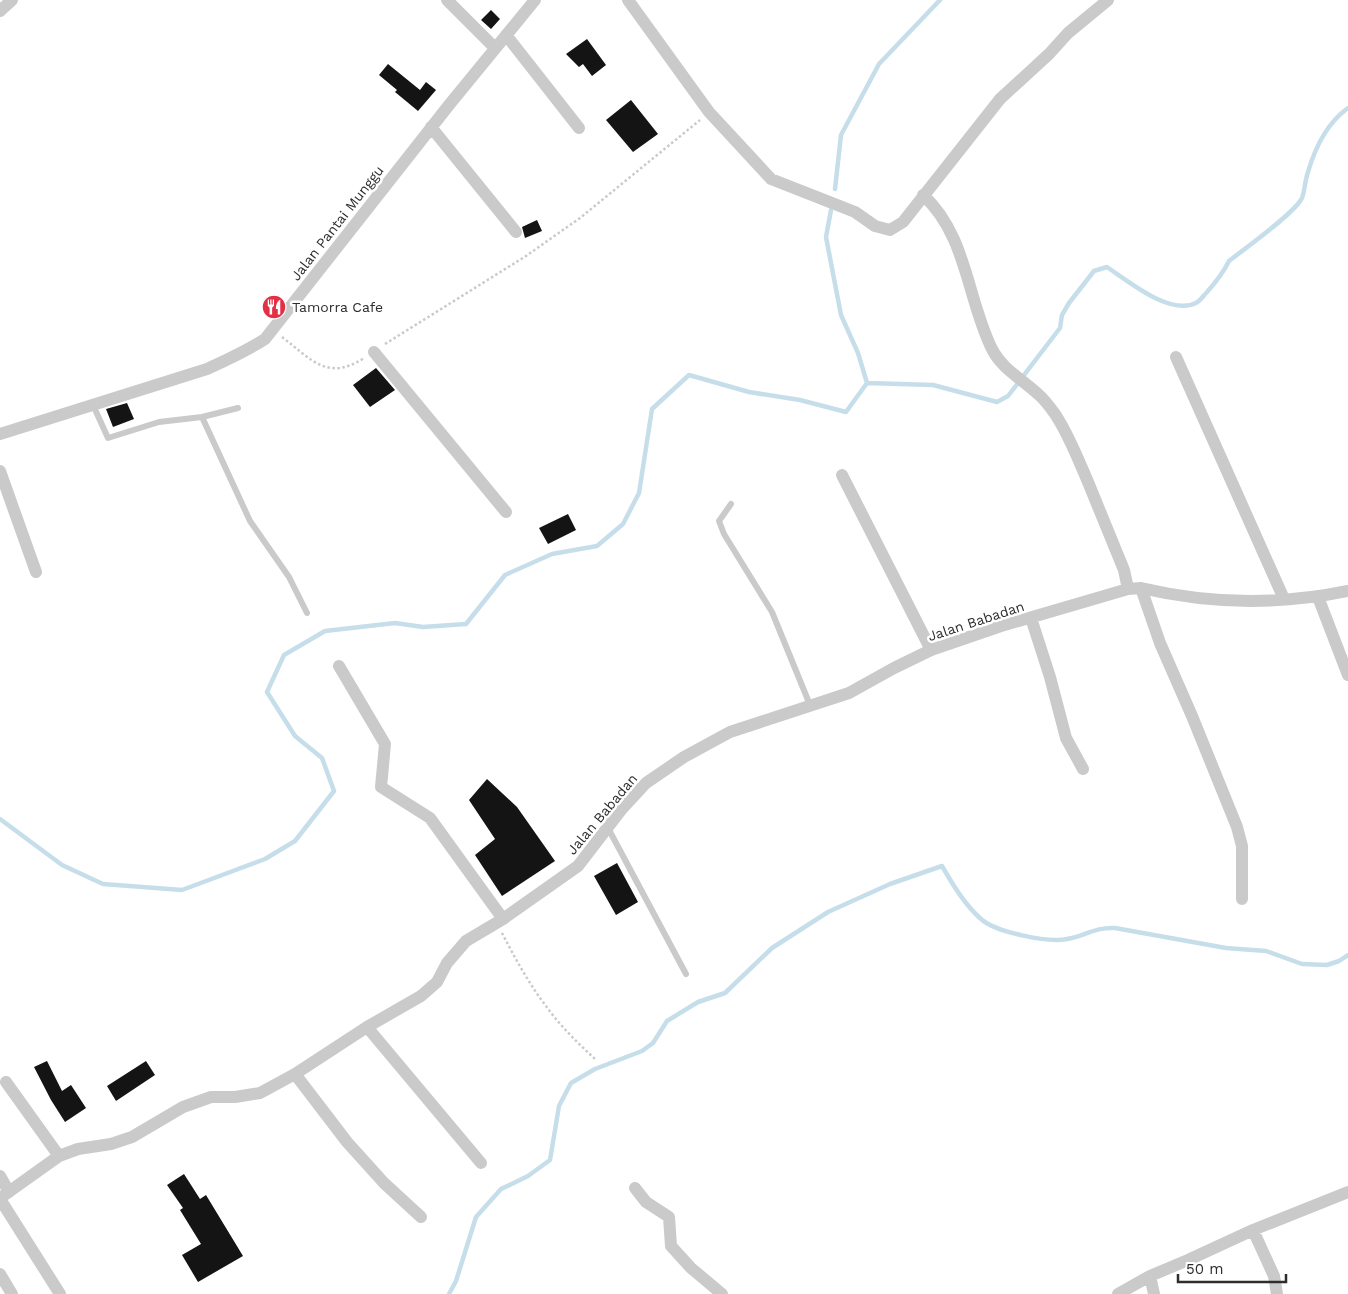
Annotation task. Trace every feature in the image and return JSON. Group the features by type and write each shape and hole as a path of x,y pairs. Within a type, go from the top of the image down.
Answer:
{"street":[{"path":"0,11 12,0"},
{"path":"447,0 495,48"},
{"name":"Jalan Pantai Munggu","path":"0,434 207,369 255,346 265,338 535,0"},
{"path":"628,0 709,112 771,179 855,212 876,226 890,230 903,222 1000,99 1068,34 1108,0"},
{"path":"506,35 579,128"},
{"path":"432,127 516,232"},
{"path":"923,195 931,202 952,232 963,262 974,303 992,349 1001,363 1040,395 1056,415 1073,446 1124,570 1128,589"},
{"path":"374,352 506,512"},
{"path":"1176,357 1284,599"},
{"path":"0,471 36,572"},
{"path":"842,475 931,650"},
{"path":"1141,588 1160,643 1192,716 1236,827 1242,846 1242,899"},
{"name":"Jalan Babadan","path":"3,1196 59,1156 78,1149 111,1144 132,1137 183,1106 211,1097 235,1097 260,1093 295,1074 366,1027 421,996 437,982 447,963 466,941 500,921 578,866 621,810 646,783 684,757 730,732 849,693 931,650 1001,626 1128,589 1141,588 1226,601 1269,601 1318,597 1348,591"},
{"path":"1318,597 1348,675"},
{"path":"1031,618 1050,677 1066,738 1083,769"},
{"path":"339,666 385,744 381,787 430,818 500,921"},
{"path":"366,1027 481,1163"},
{"path":"295,1074 347,1142 384,1183 421,1217"},
{"path":"6,1082 59,1156"},
{"path":"0,1176 3,1196 60,1294"},
{"path":"635,1188 646,1202 669,1217 671,1246 691,1268 722,1294"},
{"path":"1118,1294 1150,1276 1253,1230 1348,1192"},
{"path":"1253,1230 1274,1276 1277,1294"},
{"path":"0,1274 12,1294"},
{"path":"1150,1276 1154,1294"}],"lane":[{"path":"93,404 108,438 159,422 202,417 238,408"},
{"path":"202,417 250,521 289,578 307,613"},
{"path":"731,504 719,522 721,528 772,612 810,705"},
{"path":"608,828 686,974"}],"path":[{"path":"273,330 315,362 331,368 352,366 518,261 580,218 709,112"},
{"path":"500,921 519,965 545,1006 557,1021 596,1060"}],"building":[{"path":"491,10 500,19 491,29 481,20"},
{"path":"587,39 606,65 592,76 583,64 579,67 566,54"},
{"path":"388,64 420,90 426,82 436,90 418,111 395,92 397,90 379,75"},
{"path":"631,100 658,134 633,152 606,120"},
{"path":"537,220 542,231 525,238 522,227"},
{"path":"376,368 395,390 370,407 353,385"},
{"path":"127,403 134,419 113,427 106,409"},
{"path":"568,514 576,530 548,544 539,528"},
{"path":"487,779 517,807 555,861 502,896 475,855 495,839 469,800"},
{"path":"617,863 638,902 616,915 594,876"},
{"path":"47,1061 62,1091 71,1085 86,1108 65,1122 34,1067"},
{"path":"146,1061 155,1075 116,1101 107,1086"},
{"path":"184,1174 200,1199 206,1195 243,1256 198,1282 182,1255 201,1244 180,1210 183,1208 167,1185"}],"waterway":[{"path":"835,189 841,135 879,64 940,0"},
{"path":"867,383 933,385 997,402 1008,396 1060,328 1062,315 1069,303 1094,271 1107,267 1138,288 1162,301 1186,306 1196,303 1216,281 1229,261 1257,240 1297,205 1302,198 1307,175 1318,145 1334,121 1348,108"},
{"path":"0,819 62,865 103,884 182,890 265,859 295,841 334,791 322,758 295,736 267,692 284,655 325,631 395,623 423,627 466,624 505,575 552,554 597,546 623,524 639,493 652,409 689,375 749,392 800,400 846,412 867,383 858,353 841,315 826,237 831,210"},
{"path":"449,1294 456,1281 476,1217 501,1189 528,1176 550,1160 559,1106 571,1083 595,1069 642,1051 653,1043 667,1021 698,1002 725,993 772,948 828,912 890,884 942,866 965,901 981,919 988,924 1009,932 1035,938 1067,939 1096,930 1115,928 1226,948 1266,951 1302,964 1327,965 1339,961 1348,955"}],"place":[{"name":"Tamorra Cafe","path":"274,307"}]}
